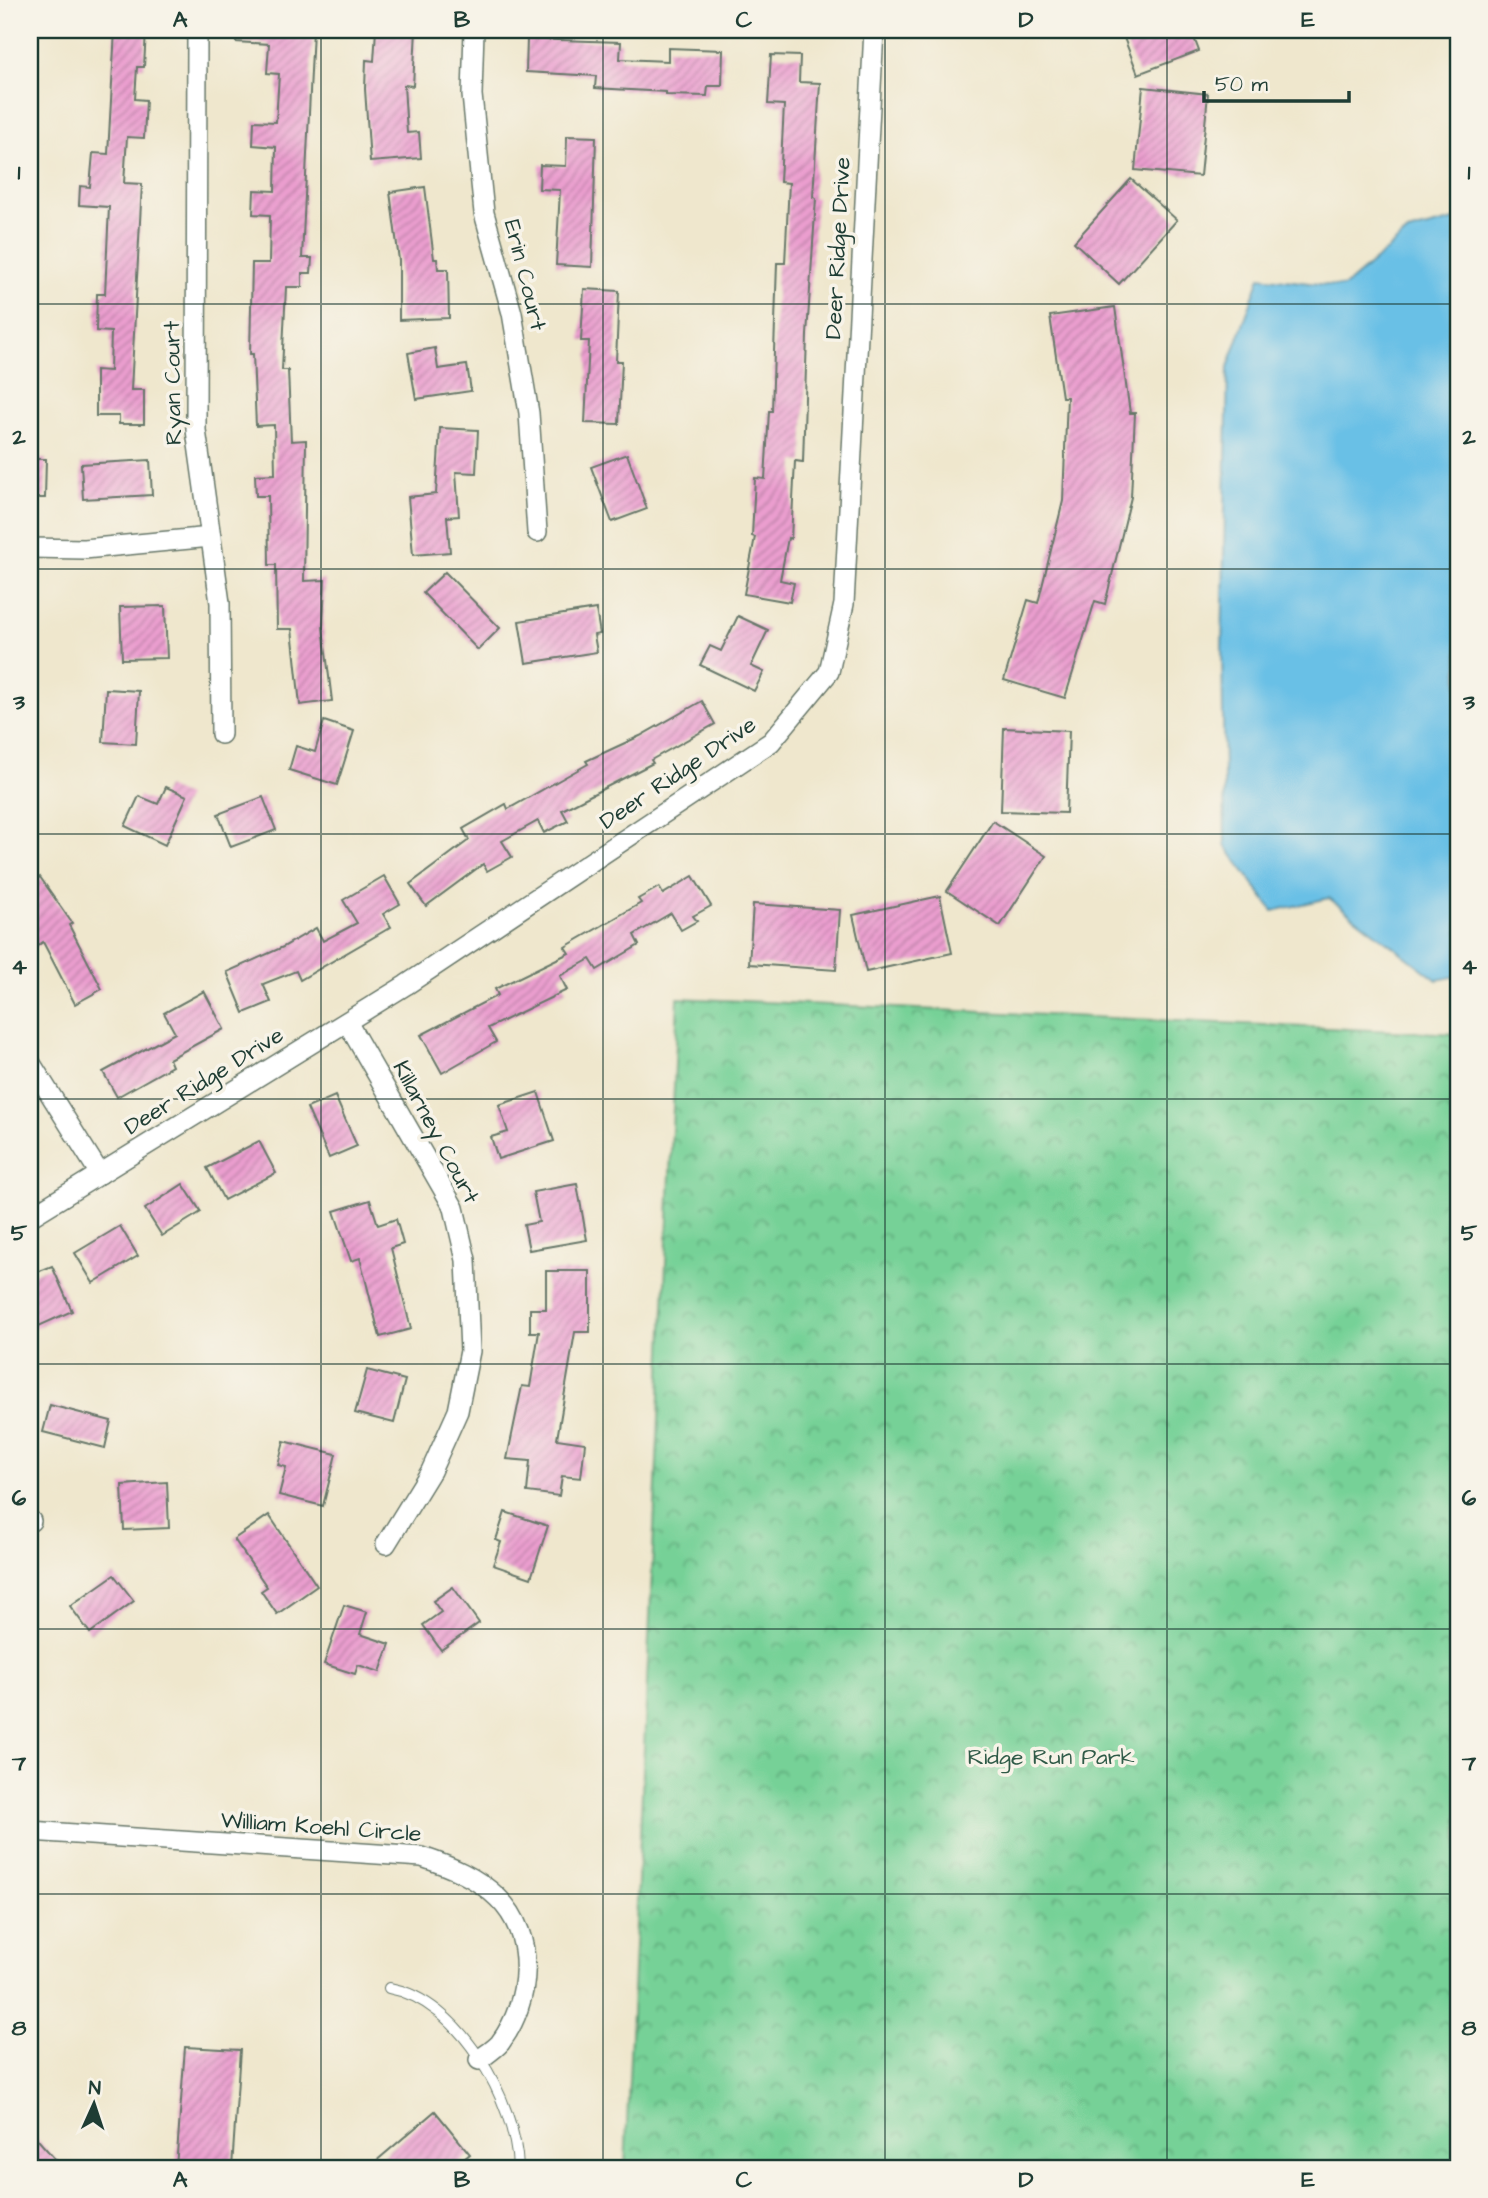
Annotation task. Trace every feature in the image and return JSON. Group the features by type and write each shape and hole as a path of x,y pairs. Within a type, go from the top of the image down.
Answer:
{"street":[{"name":"Ryan Court","path":"197,30 196,430 220,603 221,734"},
{"name":"Erin Court","path":"474,30 472,95 484,213 512,313 529,413 537,532"},
{"name":"Deer Ridge Drive","path":"30,1217 347,1022 771,742 829,672 844,604 874,30"},
{"path":"30,548 84,549 211,537"},
{"name":"Killarney Court","path":"347,1022 454,1208 466,1260 470,1351 458,1411 431,1471 386,1544"},
{"path":"30,1062 100,1174"},
{"name":"William Koehl Circle","path":"30,1831 422,1857 449,1866 500,1899 517,1926 526,1957 525,1989 515,2014 499,2043 479,2060"}],"lane":[{"path":"389,1988 425,2001 443,2014 479,2060 502,2101 513,2136 518,2168"}],"green space":[{"name":"Ridge Run Park","path":"678,998 1458,1034 1458,2168 625,2168"}],"water":[{"path":"1458,219 1458,976 1437,980 1329,898 1273,911 1225,845 1222,650 1228,367 1260,277 1344,287 1408,232"}],"building":[{"path":"115,30 146,30 144,67 137,67 135,99 146,100 144,138 127,137 124,183 142,184 131,390 144,390 144,424 119,424 119,416 96,416 96,370 110,371 111,332 96,331 97,294 105,294 109,207 79,205 80,186 90,187 93,153 108,154"},
{"path":"237,30 313,30 302,258 312,258 311,273 302,273 302,287 286,287 282,370 288,370 291,441 306,440 304,581 325,580 323,628 332,701 300,705 292,629 277,629 276,565 269,565 268,496 256,496 255,475 275,474 274,425 256,426 253,354 250,354 252,263 269,263 270,215 253,214 254,190 275,191 276,147 253,145 254,121 276,122 279,74 267,73 269,44 236,42"},
{"path":"376,30 416,30 413,86 404,85 407,133 419,132 421,158 370,162 365,89 366,60 374,61"},
{"path":"1121,30 1191,30 1199,51 1138,74"},
{"path":"527,39 621,42 620,59 668,61 668,48 723,50 722,86 708,86 707,96 666,95 666,92 595,88 596,76 526,72"},
{"path":"771,55 800,56 799,82 820,83 803,462 795,461 791,539 788,538 780,580 794,583 790,602 744,594 755,537 752,536 755,478 765,479 769,411 772,411 777,263 785,263 789,183 780,182 784,105 768,104"},
{"path":"1143,87 1208,94 1200,176 1135,170"},
{"path":"567,136 596,137 592,267 556,265 560,190 539,189 540,165 566,166"},
{"path":"1131,179 1177,220 1119,284 1074,242"},
{"path":"425,187 434,259 437,259 438,269 448,269 449,318 399,320 399,260 390,192"},
{"path":"584,289 619,291 616,361 622,361 619,424 585,423 589,341 581,341"},
{"path":"1115,307 1130,413 1135,413 1131,497 1105,604 1095,601 1065,698 1004,680 1028,600 1038,603 1063,501 1067,397 1062,397 1050,316"},
{"path":"435,348 438,369 467,365 471,391 416,399 408,353"},
{"path":"440,428 478,430 476,473 456,472 459,516 447,517 450,552 413,555 408,497 436,494"},
{"path":"627,454 647,509 612,522 591,467"},
{"path":"30,459 46,459 45,498 30,498"},
{"path":"150,460 152,495 83,499 81,464"},
{"path":"445,572 500,628 478,650 423,593"},
{"path":"165,606 167,658 122,659 120,607"},
{"path":"596,609 600,634 594,635 597,652 526,663 519,621"},
{"path":"738,616 768,630 751,666 764,672 754,691 700,665 710,646 721,651"},
{"path":"106,689 139,691 136,744 103,742"},
{"path":"702,701 715,724 651,760 653,763 562,810 568,821 544,833 538,821 502,841 512,857 487,871 483,864 426,906 410,884 469,840 463,829 506,804 508,809 588,764 586,761 640,736"},
{"path":"324,721 354,731 337,785 289,770 296,746 315,752"},
{"path":"1004,728 1069,731 1066,813 1001,811"},
{"path":"166,787 187,796 165,845 125,826 139,796 158,804"},
{"path":"263,797 276,830 231,847 218,814"},
{"path":"993,821 1046,856 1000,926 947,891"},
{"path":"384,876 400,904 383,914 391,927 300,980 296,971 263,984 271,1002 244,1013 227,972 283,947 316,928 323,941 357,923 343,900"},
{"path":"693,876 711,906 693,916 697,921 681,930 671,913 634,935 639,945 597,970 590,959 560,976 567,990 488,1028 496,1042 442,1073 421,1035 498,995 495,989 569,953 565,947 641,903 638,899 659,887 663,894"},
{"path":"40,877 72,923 69,925 102,989 75,1004 43,942 30,951 30,884"},
{"path":"940,896 952,953 866,972 853,915"},
{"path":"753,904 840,910 836,970 749,964"},
{"path":"204,991 224,1029 169,1059 172,1066 117,1097 103,1072 175,1033 164,1013"},
{"path":"538,1092 554,1141 498,1159 491,1137 508,1132 499,1105"},
{"path":"335,1096 357,1146 329,1158 307,1108"},
{"path":"259,1141 276,1173 224,1200 207,1168"},
{"path":"183,1184 201,1212 162,1236 145,1209"},
{"path":"577,1184 587,1240 529,1250 524,1225 539,1222 533,1192"},
{"path":"370,1200 378,1225 396,1219 403,1244 391,1248 411,1329 380,1337 360,1258 351,1261 334,1211"},
{"path":"120,1226 138,1256 93,1283 75,1253"},
{"path":"52,1266 72,1311 30,1330 30,1275"},
{"path":"546,1271 590,1271 590,1332 575,1332 557,1439 585,1443 581,1478 562,1476 559,1496 527,1492 530,1461 507,1459 522,1386 530,1387 539,1332 530,1332 530,1309 546,1309"},
{"path":"367,1370 405,1380 394,1423 355,1413"},
{"path":"50,1405 111,1421 105,1448 43,1432"},
{"path":"284,1441 336,1454 323,1506 279,1495 286,1467 278,1465"},
{"path":"167,1482 169,1528 124,1530 122,1485"},
{"path":"505,1512 548,1526 531,1578 493,1565 501,1542 496,1540"},
{"path":"269,1515 317,1586 277,1614 261,1591 267,1587 234,1539"},
{"path":"114,1575 134,1601 90,1633 70,1606"},
{"path":"453,1587 479,1623 441,1650 423,1625 441,1612 433,1601"},
{"path":"344,1605 367,1612 360,1634 390,1644 380,1672 358,1665 355,1674 324,1664"},
{"path":"185,2047 240,2050 232,2168 176,2168"},
{"path":"435,2111 470,2154 453,2168 368,2168"},
{"path":"30,2131 63,2168 30,2168"}]}
